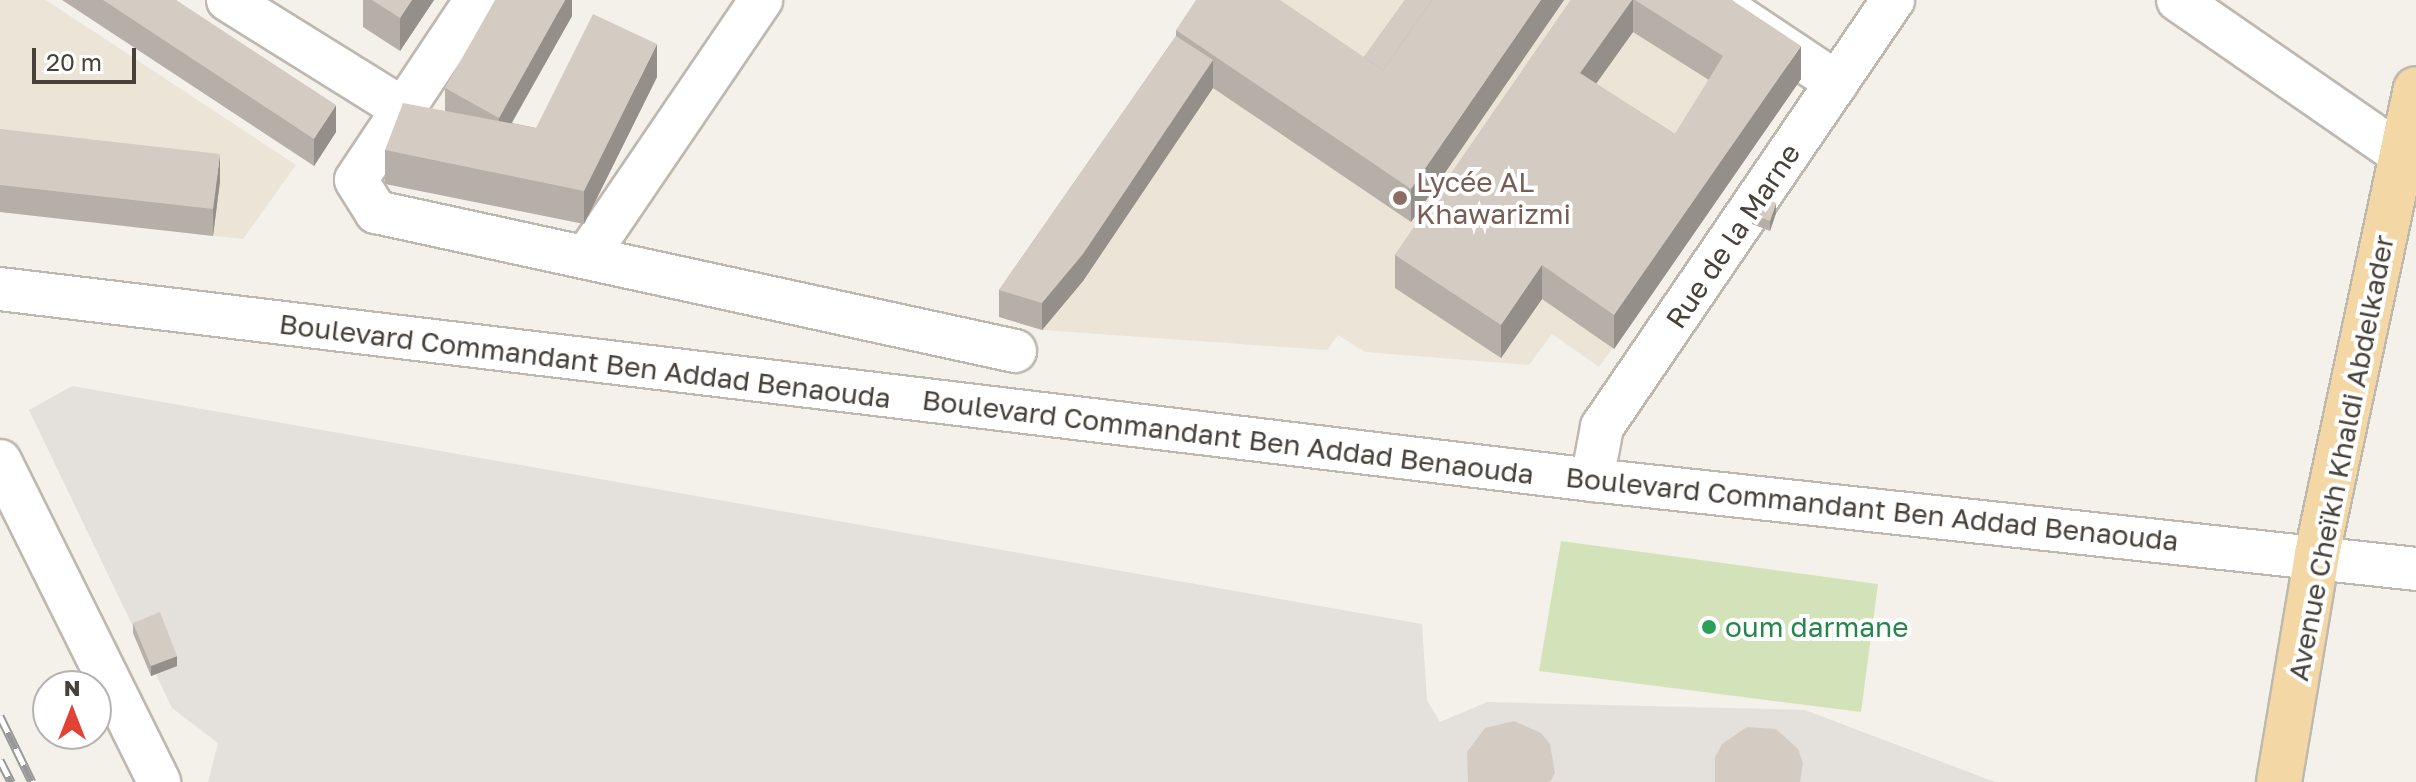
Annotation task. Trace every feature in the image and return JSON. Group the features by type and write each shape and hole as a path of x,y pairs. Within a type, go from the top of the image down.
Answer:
{"main road":[{"name":"Avenue Cheïkh Khaldi Abdelkader","path":"2279,782 2317,554 2409,160 2416,89"}],"street":[{"path":"228,0 403,109"},
{"path":"476,0 356,180 376,212 1015,351"},
{"path":"587,256 761,0"},
{"path":"1713,0 1837,83"},
{"name":"Rue de la Marne","path":"1592,480 1602,427 1893,0"},
{"path":"2178,0 2409,160"},
{"name":"Boulevard Commandant Ben Addad Benaouda","path":"0,289 1592,480 2317,554 2416,569"},
{"path":"0,461 159,782"}],"shaded area":[{"path":"0,0 46,0 296,165 243,239 0,212"},
{"name":"Lycée AL Khawarizmi","path":"1218,0 1682,0 1801,79 1599,367 1552,334 1529,365 1365,352 1338,335 1327,350 1042,330 999,317"},
{"path":"72,386 1422,624 1427,700 1440,722 1487,702 1805,710 1995,782 208,782 218,743 172,708 29,410"}],"green space":[{"name":"oum darmane","path":"1561,541 1878,584 1861,712 1539,671"}],"building":[{"path":"103,0 176,0 336,105 314,139"},
{"path":"372,0 412,0 400,18"},
{"path":"495,0 565,0 499,118 445,88"},
{"path":"1196,0 1280,0 1383,70 1432,0 1541,0 1411,189 1176,30"},
{"path":"1405,0 1432,0 1383,70 1364,57"},
{"path":"1571,0 1632,0 1580,73 1675,134 1723,56 1635,0 1732,0 1801,46 1614,315 1542,265 1501,325 1395,255"},
{"path":"593,14 657,44 584,191 385,150 403,103 536,128"},
{"path":"1176,36 1213,60 1083,254 1042,303 999,290"},
{"path":"0,129 220,154 213,209 0,185"},
{"path":"1759,196 1776,203 1770,221 1752,214"},
{"path":"160,612 177,656 151,666 133,623"},
{"path":"1514,721 1541,733 1550,744 1555,773 1550,782 1468,782 1467,752 1485,728"},
{"path":"1747,727 1776,729 1798,749 1803,763 1800,782 1715,782 1715,757 1722,744"}],"railway":[{"path":"0,716 32,782"},
{"path":"0,760 11,782"}],"place":[{"name":"Lycée AL Khawarizmi","path":"1400,198"},
{"name":"oum darmane","path":"1709,627"}]}
